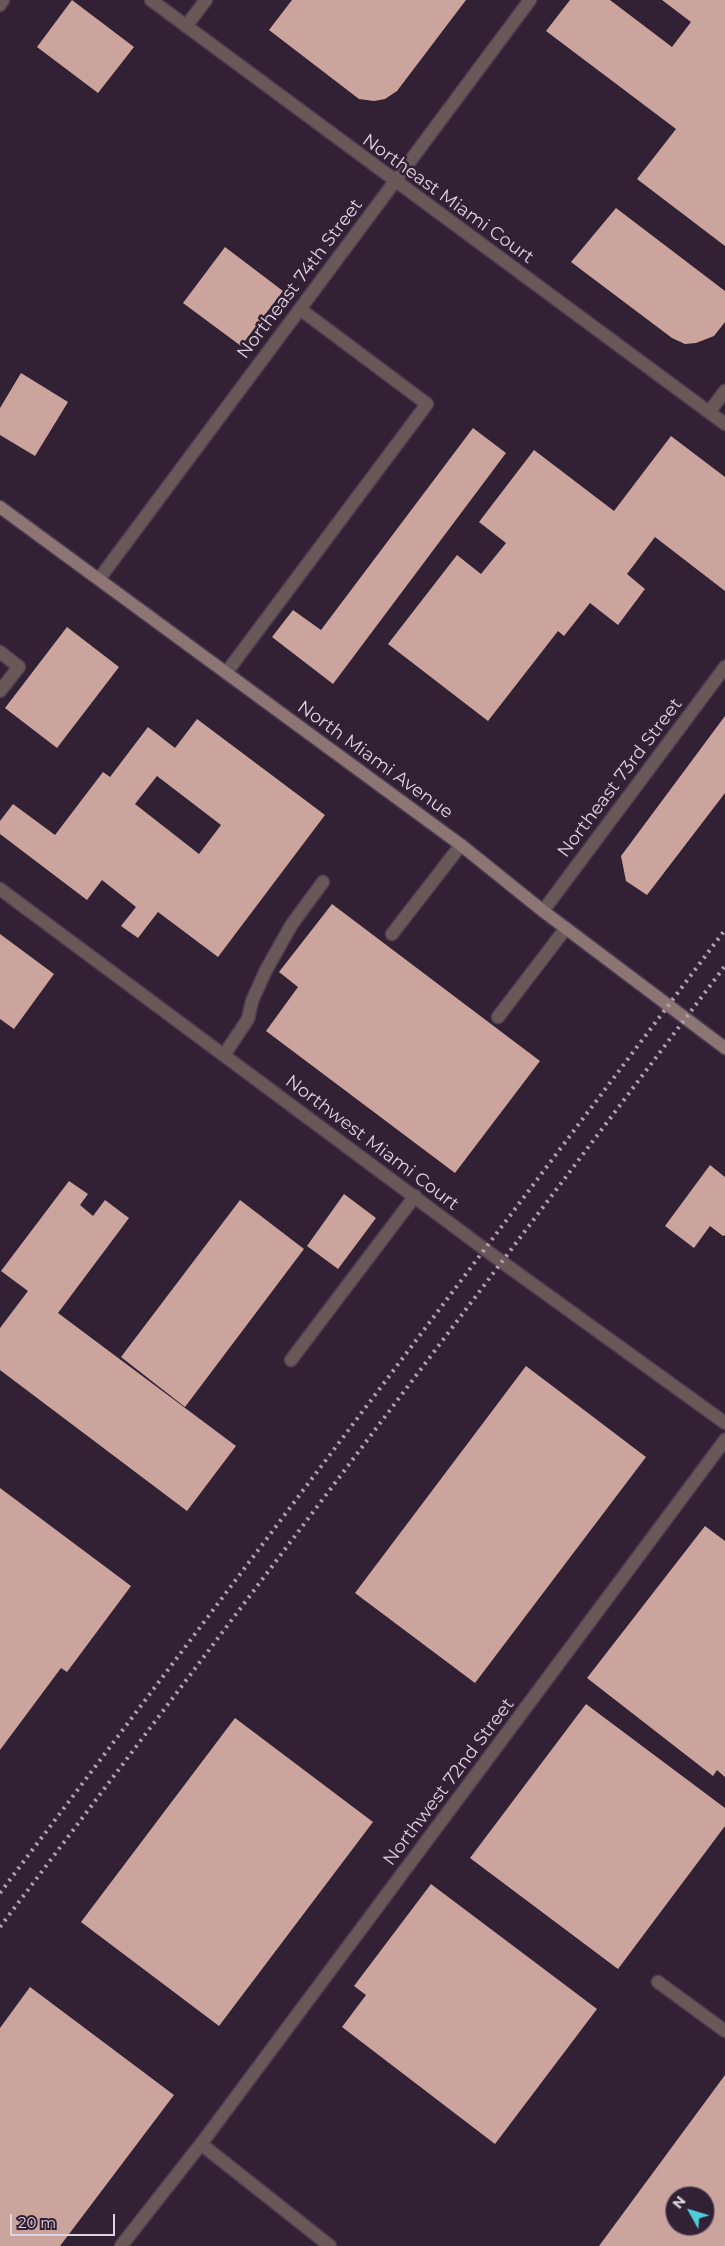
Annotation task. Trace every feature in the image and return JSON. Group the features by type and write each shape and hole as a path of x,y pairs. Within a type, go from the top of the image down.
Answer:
{"main road":[{"name":"North Miami Avenue","path":"0,507 461,845 543,911 725,1048"}],"street":[{"path":"0,4 3,0"},
{"name":"Northeast Miami Court","path":"151,0 725,424"},
{"path":"186,26 206,0"},
{"name":"Northeast 74th Street","path":"99,579 530,0"},
{"path":"226,673 427,404 300,309"},
{"path":"709,412 725,391"},
{"path":"0,652 19,666 0,691"},
{"name":"Northeast 73rd Street","path":"543,911 725,667"},
{"path":"392,934 461,845"},
{"path":"224,1055 248,1019 252,1001 266,970 288,932 323,882"},
{"name":"Northwest Miami Court","path":"0,889 725,1423"},
{"path":"498,1017 566,928"},
{"path":"291,1360 416,1196"},
{"name":"Northwest 72nd Street","path":"121,2246 201,2144 725,1440"},
{"path":"658,1982 725,2031"},
{"path":"201,2144 330,2246"}],"building":[{"path":"72,0 134,47 98,93 37,47"},
{"path":"292,0 466,0 397,91 385,99 374,101 359,99 269,30"},
{"path":"570,0 610,0 672,47 691,22 662,0 725,0 725,246 637,179 676,129 546,31"},
{"path":"616,208 725,291 725,322 714,336 696,343 685,344 672,338 571,262"},
{"path":"225,247 283,291 241,346 183,303"},
{"path":"21,373 68,402 35,456 0,435 0,408"},
{"path":"473,428 506,453 333,684 272,637 293,610 321,630"},
{"path":"671,436 725,477 725,591 655,537 627,574 645,589 618,625 590,603 564,636 558,631 488,721 388,644 457,555 481,574 506,543 479,522 534,450 614,511"},
{"path":"67,627 119,667 57,748 5,708"},
{"path":"725,716 725,793 647,895 626,881 621,856"},
{"path":"197,719 325,815 218,957 158,912 138,938 121,926 136,907 102,880 87,900 0,834 0,821 13,804 55,835 103,772 110,777 148,727 175,748","holes":["157,776 221,825 199,854 135,804"]},
{"path":"332,904 540,1061 455,1173 266,1031 298,987 279,972"},
{"path":"0,934 54,974 14,1029 0,1019"},
{"path":"710,1165 725,1177 725,1235 723,1236 710,1226 694,1248 665,1226"},
{"path":"69,1181 88,1194 80,1205 93,1216 105,1200 129,1218 58,1313 236,1446 187,1511 0,1370 0,1328 28,1291 1,1271"},
{"path":"344,1194 376,1218 338,1269 307,1246"},
{"path":"240,1200 304,1249 185,1407 121,1357"},
{"path":"526,1366 646,1457 475,1683 355,1593"},
{"path":"0,1488 131,1586 67,1672 61,1668 0,1750"},
{"path":"705,1526 725,1541 725,1777 717,1770 713,1776 587,1678"},
{"path":"586,1704 725,1808 725,1826 618,1969 470,1858"},
{"path":"235,1718 373,1822 219,2026 81,1922"},
{"path":"431,1884 597,2009 495,2144 342,2027 366,1995 354,1986"},
{"path":"30,1987 174,2095 60,2246 0,2246 0,2028"},
{"path":"725,2075 725,2246 599,2246"}],"railway":[{"path":"0,1893 725,930"},
{"path":"0,1927 725,966"}]}
